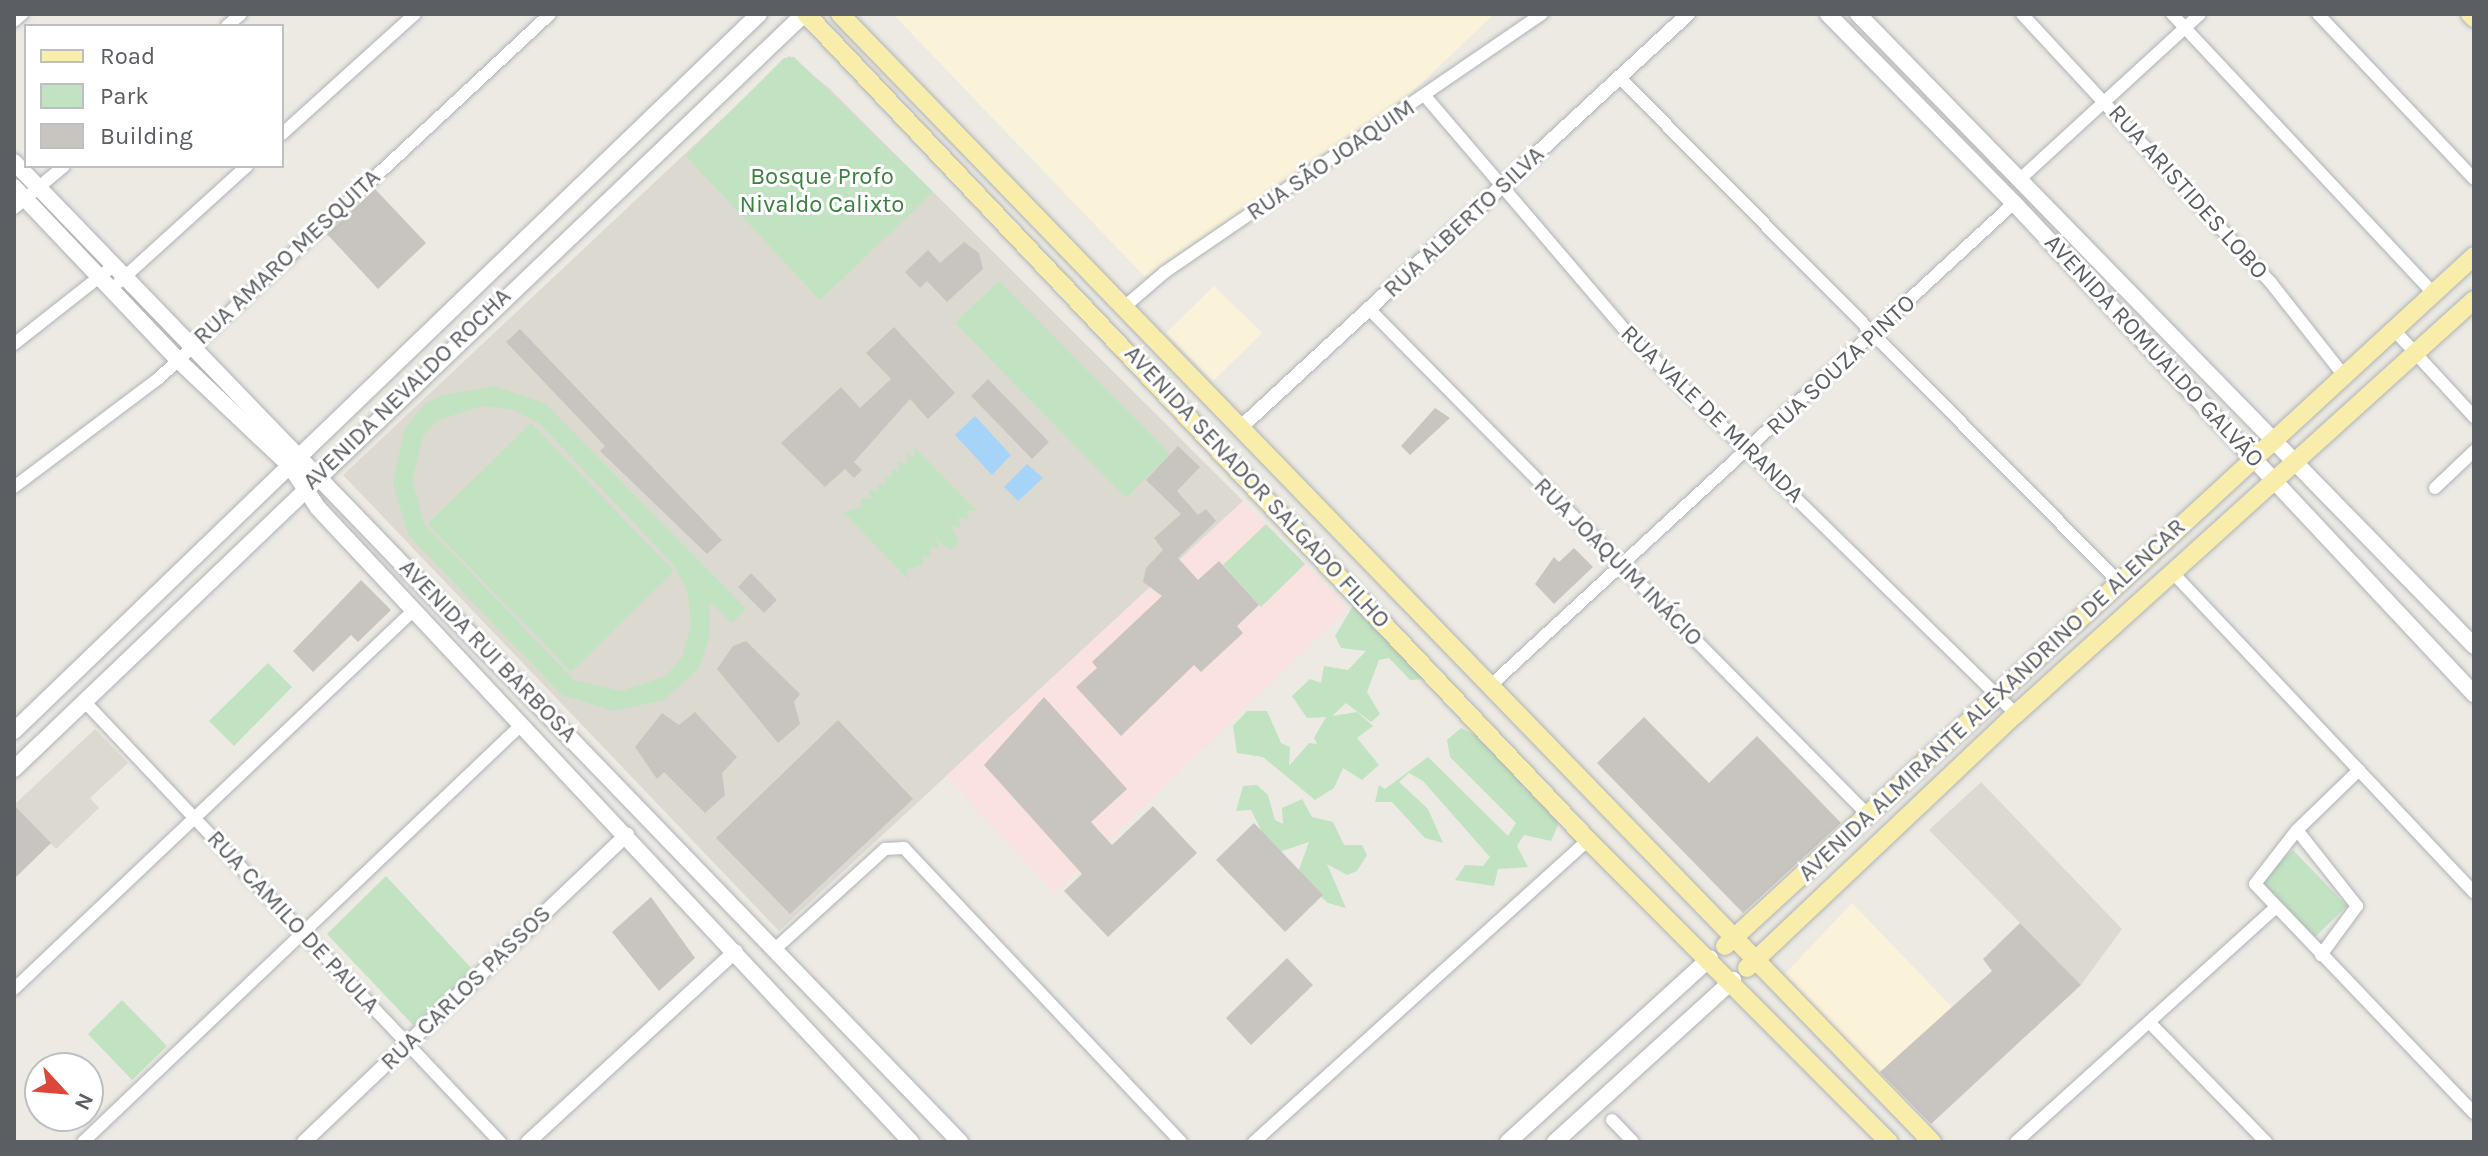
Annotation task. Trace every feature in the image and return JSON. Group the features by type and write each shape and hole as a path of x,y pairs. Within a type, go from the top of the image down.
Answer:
{"main road":[{"name":"AVENIDA NEVALDO ROCHA","path":"14,731 759,14"},
{"name":"AVENIDA NEVALDO ROCHA","path":"14,769 805,14"},
{"name":"AVENIDA SENADOR SALGADO FILHO","path":"805,14 1002,217 1588,840 1733,980 1889,1142"},
{"name":"AVENIDA SENADOR SALGADO FILHO","path":"840,14 1732,940 1932,1142"},
{"name":"AVENIDA ROMUALDO GALVÃO","path":"1828,14 2014,203 2474,694"},
{"name":"AVENIDA ROMUALDO GALVÃO","path":"1858,14 2474,646"},
{"name":"AVENIDA RUI BARBOSA","path":"14,162 39,187 178,360 295,460 319,475 960,1142"},
{"name":"AVENIDA RUI BARBOSA","path":"18,198 192,347 295,460 303,491 503,707 702,913 911,1142"},
{"path":"1002,217 1002,202 1021,199"},
{"name":"AVENIDA ALMIRANTE ALEXANDRINO DE ALENCAR","path":"1508,1142 1732,940 2474,256"},
{"name":"AVENIDA ALMIRANTE ALEXANDRINO DE ALENCAR","path":"1555,1142 1754,962 2016,714 2416,356 2474,300"},
{"path":"2091,609 2085,627 2093,637 2105,636"},
{"path":"482,684 506,668"},
{"path":"503,707 529,693"},
{"path":"702,913 726,898"}],"street":[{"path":"14,21 22,14"},
{"path":"284,132 415,14"},
{"name":"RUA AMARO MESQUITA","path":"14,487 178,360 550,14"},
{"name":"RUA SÃO JOAQUIM","path":"1123,308 1165,272 1542,14"},
{"name":"RUA ALBERTO SILVA","path":"1240,428 1688,14"},
{"name":"RUA ARISTIDES LOBO","path":"2022,14 2271,283 2345,377"},
{"path":"2172,14 2434,294"},
{"path":"2020,179 2200,14"},
{"path":"2318,14 2474,179"},
{"path":"1619,77 2119,582"},
{"name":"RUA VALE DE MIRANDA","path":"1425,96 1500,190 1628,334 1750,450 2016,714"},
{"path":"18,198 39,187 62,168"},
{"path":"14,344 112,278 245,168"},
{"name":"RUA SOUZA PINTO","path":"1490,686 1624,568 2014,203"},
{"name":"RUA JOAQUIM INÁCIO","path":"1369,309 1867,814"},
{"path":"2395,331 2474,417"},
{"path":"2435,488 2474,451"},
{"path":"2174,574 2474,892"},
{"path":"14,989 414,610"},
{"name":"RUA CAMILO DE PAULA","path":"85,702 500,1142"},
{"path":"83,1142 521,725"},
{"path":"2359,770 2297,830 2258,874 2258,893 2474,1113"},
{"path":"2297,830 2357,906 2321,955"},
{"name":"RUA CARLOS PASSOS","path":"304,1142 627,834"},
{"path":"1254,1142 1588,840"},
{"path":"775,949 885,849 904,848 1181,1142"},
{"path":"2016,1142 2274,909"},
{"path":"528,1142 736,951"},
{"path":"2149,1022 2266,1142"},
{"path":"1612,1120 1633,1142"}],"shaded area":[{"path":"893,14 1494,14 1410,94 1145,277"},
{"path":"789,56 829,88 1243,501 779,931 343,475"},
{"path":"1214,286 1262,333 1213,381 1166,333"},
{"path":"1243,501 1348,608 1054,893 946,776"},
{"path":"95,729 128,763 90,798 99,808 56,849 14,805"},
{"path":"1981,782 2122,929 2081,985 1929,830"},
{"path":"1852,903 1952,1007 1878,1074 1785,974"}],"green space":[{"name":"Bosque Profº Nivaldo Calixto","path":"794,57 933,192 820,300 686,156 784,58"},
{"path":"999,281 1170,454 1126,498 955,323"},
{"path":"493,386 545,403 746,609 732,623 710,602 710,635 699,668 664,700 613,711 562,695 409,536 393,484 404,430 424,405 440,396","holes":["481,406 511,409 538,422 675,566 688,594 691,626 682,657 666,676 621,691 574,680 425,525 412,480 423,436 438,420"]},
{"path":"531,423 674,571 571,672 428,524"},
{"path":"913,446 978,512 966,510 969,520 958,517 961,528 950,525 959,542 951,550 936,539 939,549 929,547 931,557 921,556 924,564 906,570 909,580 844,512 862,507 861,498 871,499 869,490 879,492 877,483 886,485 884,476 892,478 891,469 900,472 897,461 908,464 906,453 916,458"},
{"path":"1266,524 1305,564 1261,607 1223,565"},
{"path":"1353,606 1402,630 1425,679 1410,680 1389,658 1379,660 1367,692 1380,714 1371,722 1346,703 1332,716 1357,712 1373,726 1357,738 1379,765 1362,780 1343,768 1334,788 1315,800 1263,757 1237,753 1233,726 1247,711 1267,711 1281,743 1290,747 1289,766 1309,743 1317,744 1314,738 1326,717 1307,718 1292,696 1310,679 1321,683 1324,666 1348,670 1366,651 1341,648 1335,636"},
{"path":"268,663 292,687 234,746 209,721"},
{"path":"1461,728 1484,740 1524,779 1522,786 1552,808 1558,825 1551,841 1524,835 1517,846 1528,867 1498,869 1494,886 1455,880 1465,865 1483,866 1490,857 1423,781 1409,773 1399,782 1428,809 1443,843 1425,838 1392,802 1375,802 1379,785 1385,789 1428,757 1508,836 1516,823 1450,757 1447,740"},
{"path":"1257,785 1268,795 1275,820 1283,824 1282,808 1302,799 1312,817 1333,822 1344,845 1362,845 1367,855 1357,871 1347,875 1327,864 1346,908 1328,903 1297,875 1309,842 1273,854 1251,810 1236,811 1243,786"},
{"path":"2293,850 2347,906 2315,937 2261,881"},
{"path":"386,876 474,971 413,1025 327,934"},
{"path":"122,1000 167,1046 132,1080 88,1034"}],"water":[{"path":"975,416 1011,455 992,475 955,435"},
{"path":"1027,464 1043,478 1018,501 1004,487"}],"building":[{"path":"375,189 426,243 378,289 327,234"},
{"path":"964,242 979,253 983,269 947,302 927,281 920,288 905,272 928,250 940,263"},
{"path":"894,327 955,393 928,419 910,399 854,462 862,470 854,478 845,469 825,487 781,443 841,387 860,408 891,379 866,353"},
{"path":"520,329 722,540 707,554 600,451 605,446 506,342"},
{"path":"988,379 1049,442 1032,459 971,396"},
{"path":"1435,408 1450,418 1410,455 1401,446"},
{"path":"1178,446 1200,467 1177,491 1198,515 1206,509 1216,521 1178,558 1198,580 1219,561 1259,605 1237,626 1243,633 1201,672 1194,665 1121,736 1076,687 1097,668 1092,662 1162,596 1143,582 1146,568 1163,550 1154,538 1181,514 1146,480"},
{"path":"1574,548 1593,567 1554,604 1535,584 1554,557 1559,562"},
{"path":"751,573 777,600 764,613 738,587"},
{"path":"361,580 391,610 358,642 351,635 313,672 293,651"},
{"path":"746,641 800,694 794,702 800,724 778,743 717,669 733,646"},
{"path":"1044,697 1127,789 1091,822 1112,845 1153,806 1197,853 1108,937 1064,891 1082,874 984,765"},
{"path":"695,712 737,757 722,773 725,795 705,813 664,772 657,779 635,747 662,713 679,725"},
{"path":"1644,717 1709,783 1757,736 1841,823 1743,913 1597,763"},
{"path":"838,720 913,799 790,914 716,838"},
{"path":"14,805 51,843 14,879"},
{"path":"1254,823 1323,895 1285,932 1216,860"},
{"path":"651,897 695,958 659,991 612,932"},
{"path":"2020,923 2081,985 1931,1124 1880,1072 1992,971 1983,959"},
{"path":"1287,958 1313,985 1251,1045 1226,1018"}]}
